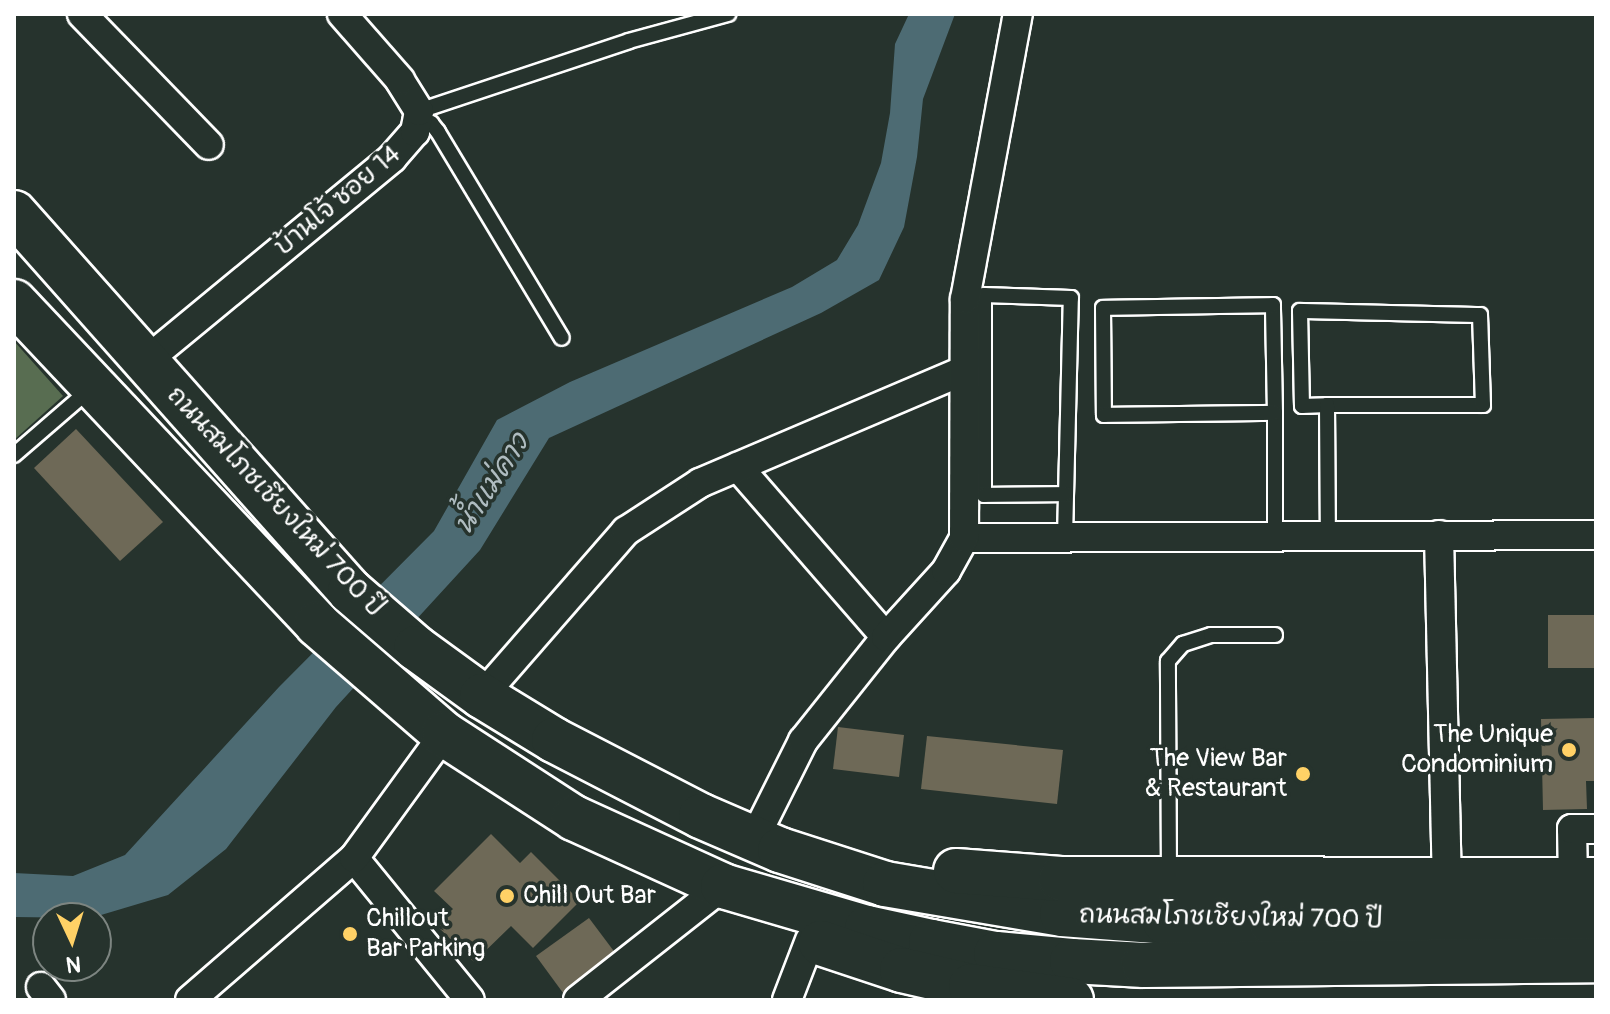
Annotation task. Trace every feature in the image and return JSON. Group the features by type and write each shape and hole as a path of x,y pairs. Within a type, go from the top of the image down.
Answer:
{"main road":[{"name":"ถนนสมโภชเชียงใหม่ 700 ปี","path":"14,213 350,591 416,648 482,696 637,786 767,844 885,884 1062,914 1165,922 1271,923 1596,919"},
{"name":"ถนนสมโภชเชียงใหม่ 700 ปี","path":"14,302 91,388 317,624 444,734 574,818 723,886 867,928 931,942 996,954 1072,961 1144,965 1596,960"},
{"path":"767,844 973,874 1169,881 1584,880"},
{"path":"723,886 766,916 810,940 902,970 971,986 1071,1000"}],"street":[{"path":"82,14 209,145"},
{"path":"342,14 400,80 418,115"},
{"path":"767,844 803,741 886,637 946,571 964,538 963,371 970,257 1018,14"},
{"name":"บ้านโจ้ ซอย 14","path":"146,361 392,158 415,132 418,115"},
{"path":"482,696 626,531 700,483 963,371"},
{"path":"738,467 886,637"},
{"path":"1439,535 1447,880"},
{"path":"964,538 1596,535"},
{"path":"190,1000 225,990 354,858 444,734"},
{"path":"1584,880 1572,829 1596,829"},
{"path":"354,858 470,1000"},
{"path":"578,1000 723,886"},
{"path":"787,1000 810,940"}],"lane":[{"path":"418,115 629,41 728,14"},
{"path":"418,115 438,132 562,338"},
{"path":"1065,537 1071,298 984,295 984,495 1066,494"},
{"path":"1275,413 1104,415 1103,308 1273,305 1275,413 1275,536"},
{"path":"1300,311 1480,315 1483,405 1327,405 1302,406 1300,311"},
{"path":"14,455 91,388"},
{"path":"1327,405 1328,536"},
{"path":"1169,881 1168,661 1183,644 1211,635 1275,635"}],"green space":[{"path":"14,341 63,396 14,440"}],"water":[{"name":"น้ำแม่คาว","path":"909,14 955,14 923,99 917,157 904,227 879,280 821,313 549,438 480,550 336,707 226,849 168,895 112,912 112,902 32,902 32,917 14,917 14,873 73,876 125,855 279,687 434,531 497,420 570,382 792,287 837,260 858,225 881,163 890,113 895,44"}],"building":[{"path":"76,429 163,522 120,561 34,468"},
{"path":"1548,615 1596,615 1596,668 1548,668"},
{"name":"The Unique Condominium","path":"1596,718 1596,781 1586,781 1587,809 1543,810 1541,719"},
{"path":"838,727 904,735 899,777 833,769"},
{"path":"927,736 1063,750 1057,804 921,789"},
{"name":"Chill Out Bar","path":"491,834 520,863 531,852 580,901 533,948 511,926 474,962 436,925 453,909 434,891"},
{"path":"589,918 619,958 566,997 536,956"}],"place":[{"name":"The Unique Condominium","path":"1569,750"},
{"name":"The View Bar & Restaurant","path":"1303,774"},
{"name":"Chill Out Bar","path":"507,896"},
{"name":"Chillout Bar Parking","path":"350,934"}]}
